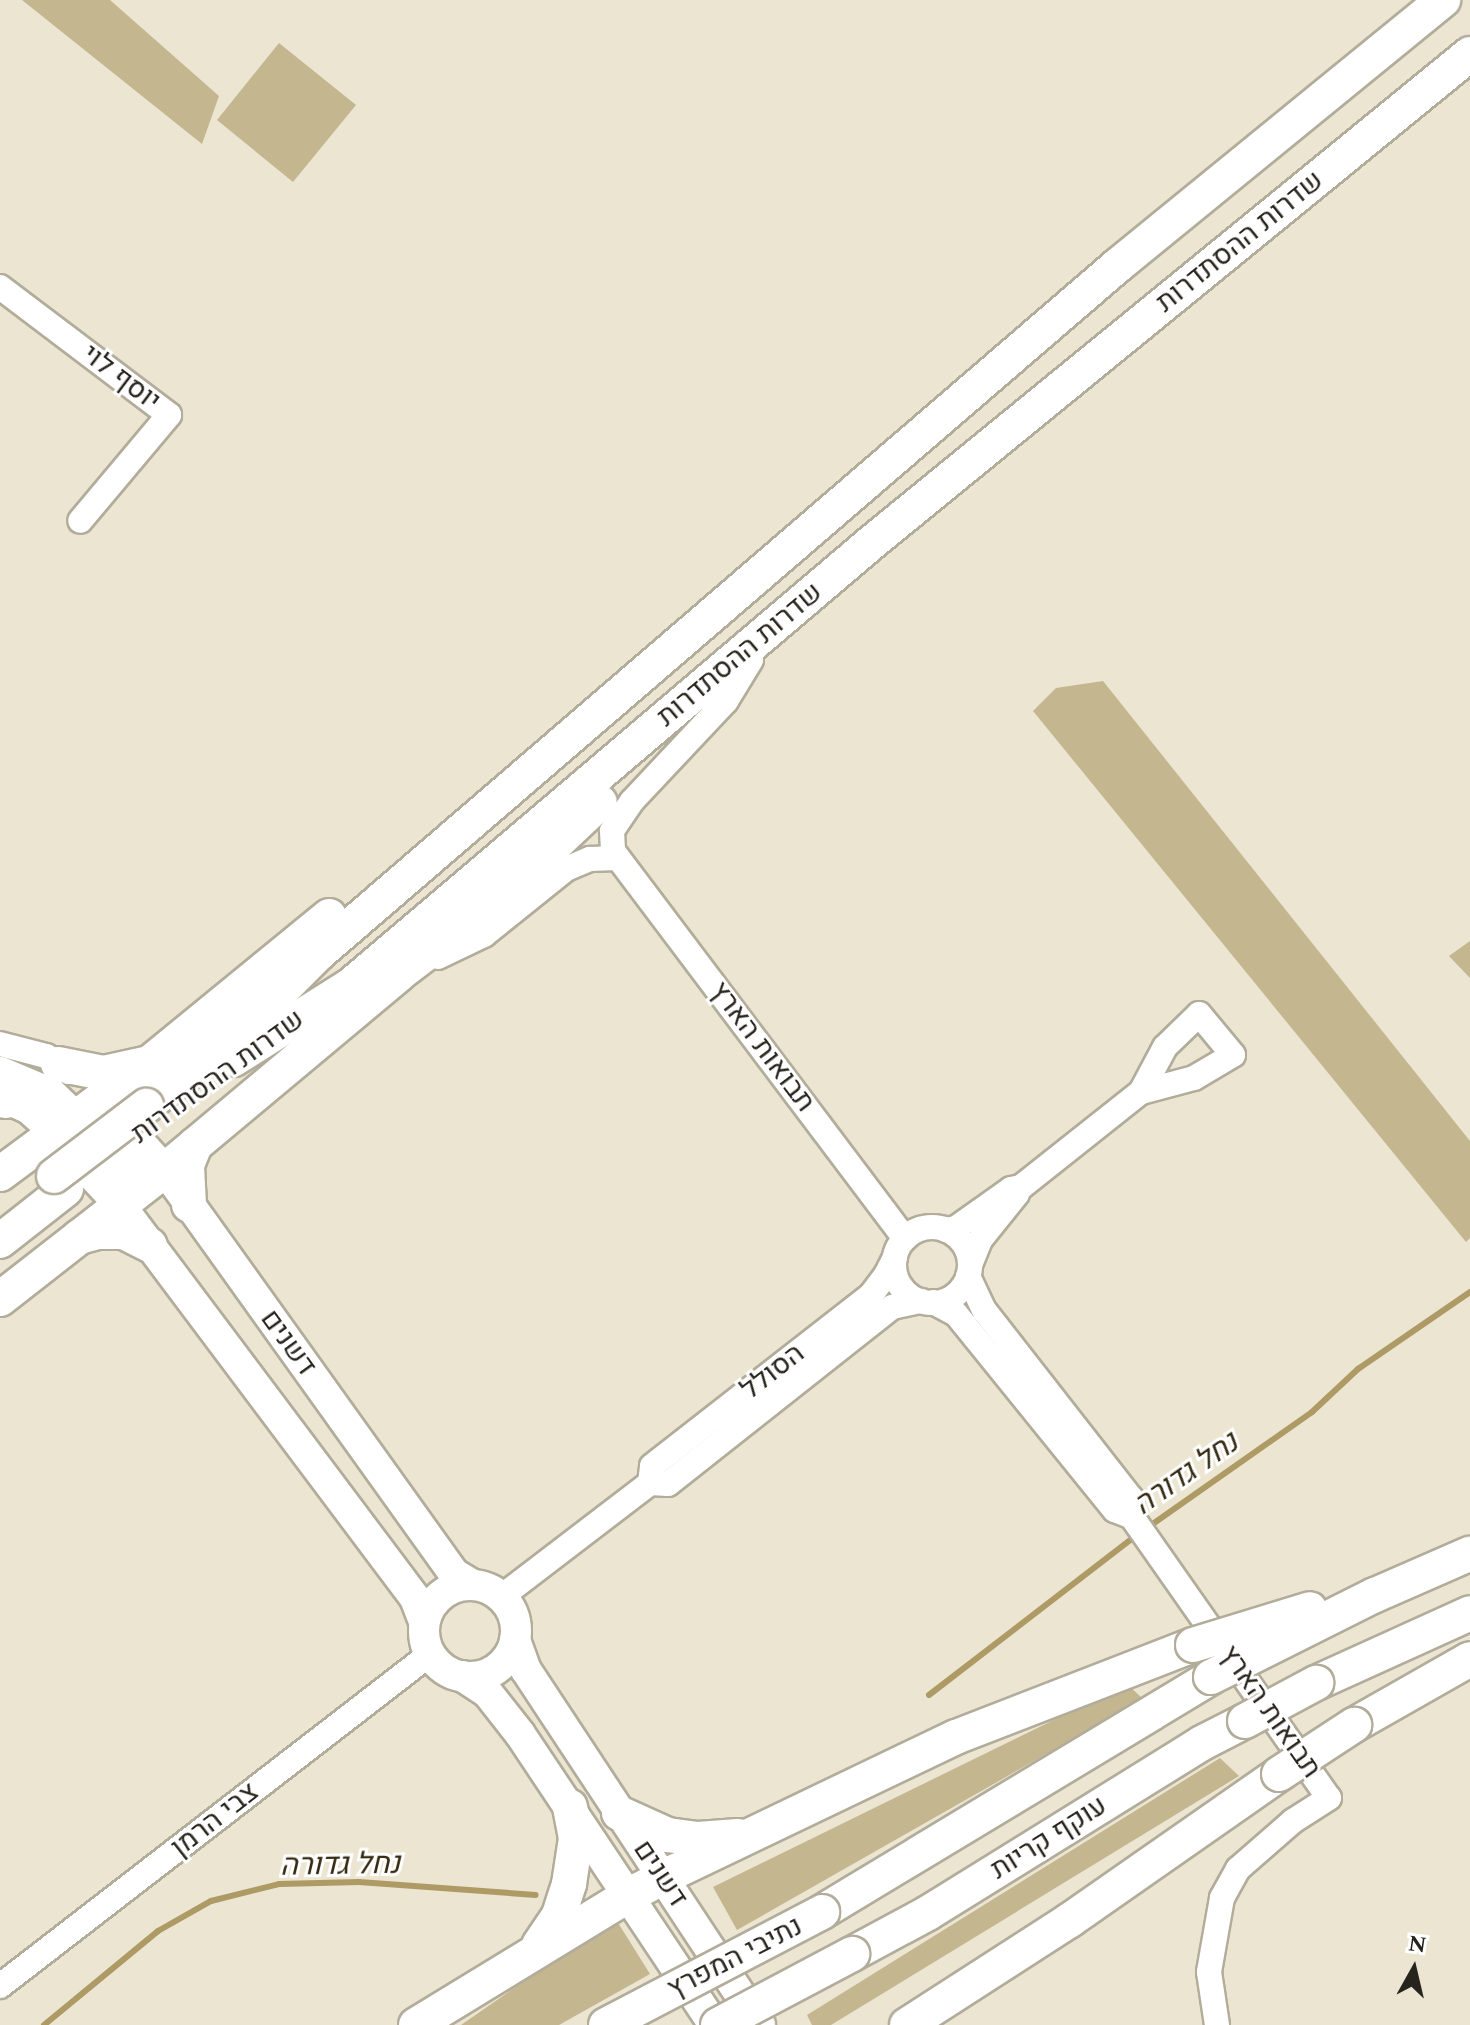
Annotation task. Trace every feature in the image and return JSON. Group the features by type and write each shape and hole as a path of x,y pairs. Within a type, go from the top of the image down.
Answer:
{"highway":[{"name":"שדרות ההסתדרות","path":"0,1214 240,1032 318,954 1117,266 1443,0"},
{"name":"שדרות ההסתדרות","path":"0,1241 247,1049 351,985 871,543 1470,54"},
{"path":"0,1299 165,1170 396,976 495,901 871,543"},
{"path":"0,1174 152,1061 615,683 644,672"},
{"path":"58,1064 103,1073 126,1070 152,1061"},
{"path":"2,1093 50,1095 129,1170 152,1175 165,1170"},
{"path":"189,1205 187,1165 195,1145"},
{"path":"79,1237 98,1232 124,1232 150,1245"},
{"path":"416,2025 629,1895 956,1737 1193,1645 1432,1570 1469,1554"},
{"name":"עוקף קריות","path":"822,1912 1211,1677 1432,1570"},
{"name":"עוקף קריות","path":"852,1954 928,1913 1202,1743 1316,1683 1470,1613"},
{"path":"907,2025 1037,1941 1354,1725 1470,1659"},
{"path":"532,1954 559,1915 569,1884 576,1838 570,1807"},
{"path":"619,1813 652,1830 681,1838 759,1834"},
{"name":"נתיבי המפרץ","path":"606,2025 822,1912"},
{"path":"933,2025 1037,1941"},
{"name":"נתיבי המפרץ","path":"716,2025 852,1954"}],"main road":[{"name":"דשנים","path":"77,1118 120,1205 415,1598 424,1622"},
{"name":"דשנים","path":"165,1170 453,1573 473,1585"},
{"path":"473,1585 501,1597 515,1621 515,1640 497,1668 475,1677 462,1676 438,1664 430,1654 424,1622 439,1596 458,1587 473,1585"},
{"name":"דשנים","path":"515,1640 526,1670 760,2025"},
{"name":"דשנים","path":"462,1676 487,1692 570,1807 716,2025"}],"street":[{"name":"יוסף לוי","path":"0,287 169,415 80,521"},
{"path":"396,976 484,935 566,869 590,859 617,858 612,845 615,824 632,801 726,701 751,660"},
{"name":"תבואות הארץ","path":"617,858 900,1247"},
{"path":"0,1044 35,1052 58,1064 77,1118"},
{"path":"1021,1187 1011,1189 956,1228 924,1228 900,1247 896,1278 901,1288 927,1302 955,1294 969,1270 980,1240 1021,1187 1141,1092"},
{"path":"946,1230 963,1243 969,1270"},
{"name":"הסולל","path":"650,1483 652,1466 871,1295 886,1275 900,1247"},
{"name":"תבואות הארץ","path":"969,1270 984,1310 1131,1498 1135,1520"},
{"name":"תבואות הארץ","path":"927,1302 956,1314 1115,1510 1135,1520 1329,1798 1293,1821 1238,1869 1222,1898 1209,1972 1217,2025"},
{"name":"הסולל","path":"501,1597 650,1483 668,1484 892,1307 927,1302"},
{"name":"צבי הרמן","path":"0,1986 430,1654"}],"shaded area":[{"path":"22,0 110,0 219,96 202,144"},
{"path":"279,43 356,105 293,182 217,120"},
{"path":"1103,681 1470,1141 1470,1238 1466,1242 1033,711 1056,688"},
{"path":"1470,941 1470,978 1449,956"},
{"path":"1127,1684 1143,1699 737,1930 713,1887"},
{"path":"1220,1758 1239,1776 831,2025 812,2025 807,2015"},
{"path":"615,1918 650,1974 559,2025 461,2025"}],"waterway":[{"name":"נחל גדורה","path":"1147,1528 1312,1412 1358,1369 1470,1292"},
{"name":"נחל גדורה","path":"929,1695 1138,1534"},
{"name":"נחל גדורה","path":"44,2025 158,1931 211,1901 279,1884 359,1882 536,1895"}]}
